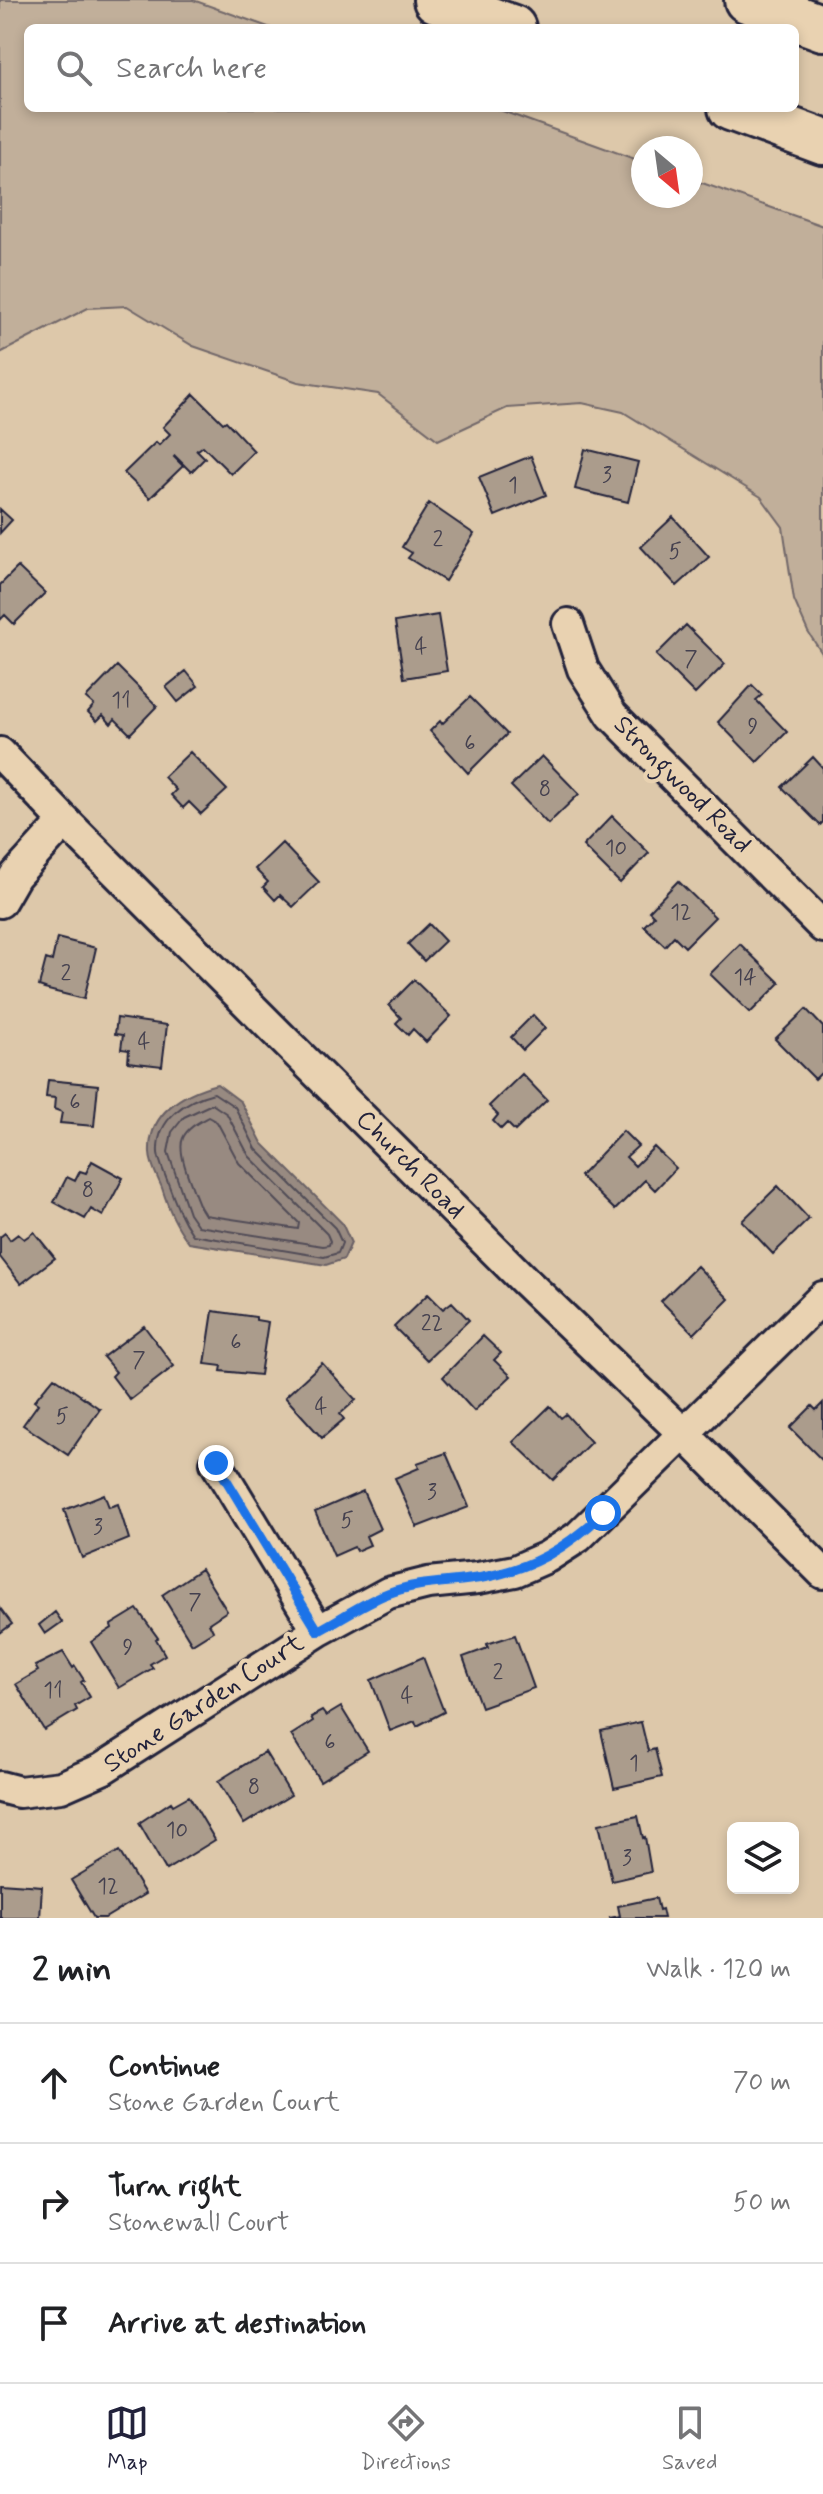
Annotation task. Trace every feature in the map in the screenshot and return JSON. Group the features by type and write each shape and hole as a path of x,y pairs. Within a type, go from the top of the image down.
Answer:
{"highway":[{"path":"436,0 502,24"},
{"path":"747,0 823,28"},
{"path":"742,112 823,142"}],"street":[{"name":"Strongwood Road","path":"568,624 583,669 612,715 823,927"},
{"name":"Church Road","path":"0,753 524,1280 823,1573"},
{"path":"0,902 15,876 65,821"},
{"name":"Stone Garden Court","path":"0,1787 19,1792 61,1787 102,1769 318,1631 388,1593 428,1583 515,1571 547,1557 578,1537 823,1297"},
{"path":"216,1463 318,1631"}],"shaded area":[{"path":"0,0 193,0 260,24 24,24 24,112 505,112 631,158 631,208 703,208 703,183 823,226 823,655 808,632 794,600 783,527 761,497 623,412 582,403 507,408 438,440 378,394 298,382 193,346 127,306 88,308 0,353"}],"water":[{"path":"217,1084 241,1102 262,1143 342,1223 351,1243 344,1259 326,1265 189,1243 173,1217 153,1166 151,1139 161,1116 170,1107 192,1093"}],"building":[{"path":"194,394 223,423 226,421 254,451 231,474 203,446 196,449 205,458 191,472 175,456 183,466 150,498 124,473 156,442 159,445 170,434 163,427"},
{"path":"585,449 638,462 628,502 575,489"},
{"path":"531,456 546,495 495,516 479,477"},
{"path":"429,503 474,534 445,581 408,558 412,553 402,547"},
{"path":"0,509 12,520 0,533"},
{"path":"673,517 709,557 677,586 641,547"},
{"path":"18,567 45,593 14,624 5,615 0,620 0,585"},
{"path":"438,615 447,671 404,678 395,622"},
{"path":"686,625 725,664 695,694 656,655"},
{"path":"117,666 157,706 130,734 115,719 111,724 103,715 97,721 88,712 94,705 86,698"},
{"path":"186,671 198,686 178,702 166,687"},
{"path":"752,685 762,695 756,700 787,732 757,762 718,722"},
{"path":"470,697 507,734 468,773 430,731 440,721 442,724"},
{"path":"190,752 227,790 201,814 189,802 183,808 171,795 176,790 164,777"},
{"path":"542,756 579,794 548,824 511,786"},
{"path":"813,757 823,768 823,822 820,825 782,787"},
{"path":"612,816 649,853 620,883 583,846"},
{"path":"282,843 319,882 293,907 280,895 275,900 263,887 268,882 255,869"},
{"path":"678,881 715,917 685,947 674,936 665,946 644,926 654,916 649,911"},
{"path":"429,924 445,941 424,961 408,944"},
{"path":"57,938 96,948 84,999 39,986 46,959 52,961"},
{"path":"740,944 780,983 750,1013 710,974"},
{"path":"414,980 451,1016 426,1042 413,1029 408,1035 396,1023 401,1018 389,1005"},
{"path":"806,1009 823,1027 823,1071 815,1079 775,1039"},
{"path":"533,1015 545,1028 523,1050 511,1037"},
{"path":"117,1018 167,1025 162,1066 128,1062 129,1050 121,1049 123,1035 115,1034"},
{"path":"522,1074 547,1100 515,1131 507,1123 501,1129 493,1121 498,1115 489,1106"},
{"path":"48,1080 98,1085 94,1126 60,1123 62,1112 54,1109 55,1098 46,1097"},
{"path":"623,1131 638,1146 626,1157 635,1166 654,1147 676,1168 655,1190 645,1180 615,1210 580,1176"},
{"path":"92,1161 123,1178 103,1216 91,1209 85,1219 54,1202 67,1177 75,1181 80,1171 86,1173"},
{"path":"778,1186 809,1219 773,1254 742,1221"},
{"path":"34,1232 55,1258 21,1284 0,1257 0,1237 5,1233 10,1240 18,1234 24,1239"},
{"path":"697,1266 729,1299 694,1334 661,1301"},
{"path":"428,1294 443,1309 452,1302 469,1320 427,1360 394,1327"},
{"path":"213,1311 256,1317 256,1320 268,1322 260,1375 221,1371 222,1366 205,1364"},
{"path":"144,1326 174,1366 130,1400 112,1376 116,1372 103,1357"},
{"path":"483,1336 501,1353 494,1360 511,1376 474,1411 443,1377"},
{"path":"322,1363 356,1400 340,1414 344,1419 322,1438 285,1397"},
{"path":"54,1377 100,1409 68,1455 23,1425 38,1404 34,1401"},
{"path":"823,1403 823,1461 790,1428 812,1406 816,1410"},
{"path":"550,1406 561,1418 566,1414 591,1442 553,1480 513,1442"},
{"path":"446,1453 469,1507 417,1527 395,1478 419,1468 417,1463"},
{"path":"363,1491 380,1529 366,1536 370,1545 356,1551 354,1547 334,1556 315,1512"},
{"path":"104,1494 109,1507 118,1504 129,1539 82,1558 64,1510"},
{"path":"201,1569 227,1611 209,1623 213,1631 192,1644 162,1595"},
{"path":"0,1608 12,1624 0,1633"},
{"path":"137,1609 158,1638 165,1655 150,1664 153,1668 119,1688 91,1642"},
{"path":"55,1612 62,1622 45,1634 39,1625"},
{"path":"515,1635 534,1688 481,1707 463,1657 488,1648 487,1644"},
{"path":"63,1652 84,1680 81,1682 90,1697 75,1706 77,1710 44,1730 16,1684 38,1671 35,1666"},
{"path":"423,1657 444,1712 417,1726 415,1721 390,1731 371,1680"},
{"path":"341,1707 368,1751 320,1781 291,1735 313,1721 311,1717 322,1711 326,1716"},
{"path":"641,1722 648,1751 655,1749 662,1777 614,1788 601,1731"},
{"path":"265,1752 291,1795 244,1824 218,1781"},
{"path":"189,1796 215,1840 166,1870 139,1823 171,1802 173,1805"},
{"path":"638,1816 651,1872 612,1881 599,1824"},
{"path":"119,1851 145,1894 105,1918 94,1918 71,1880"},
{"path":"0,1883 42,1886 40,1918 0,1918"},
{"path":"656,1898 664,1918 609,1918 620,1916 618,1906"}],"route":[{"path":"216,1463 318,1631 388,1593 428,1583 515,1571 547,1557 578,1537 603,1513"}]}
